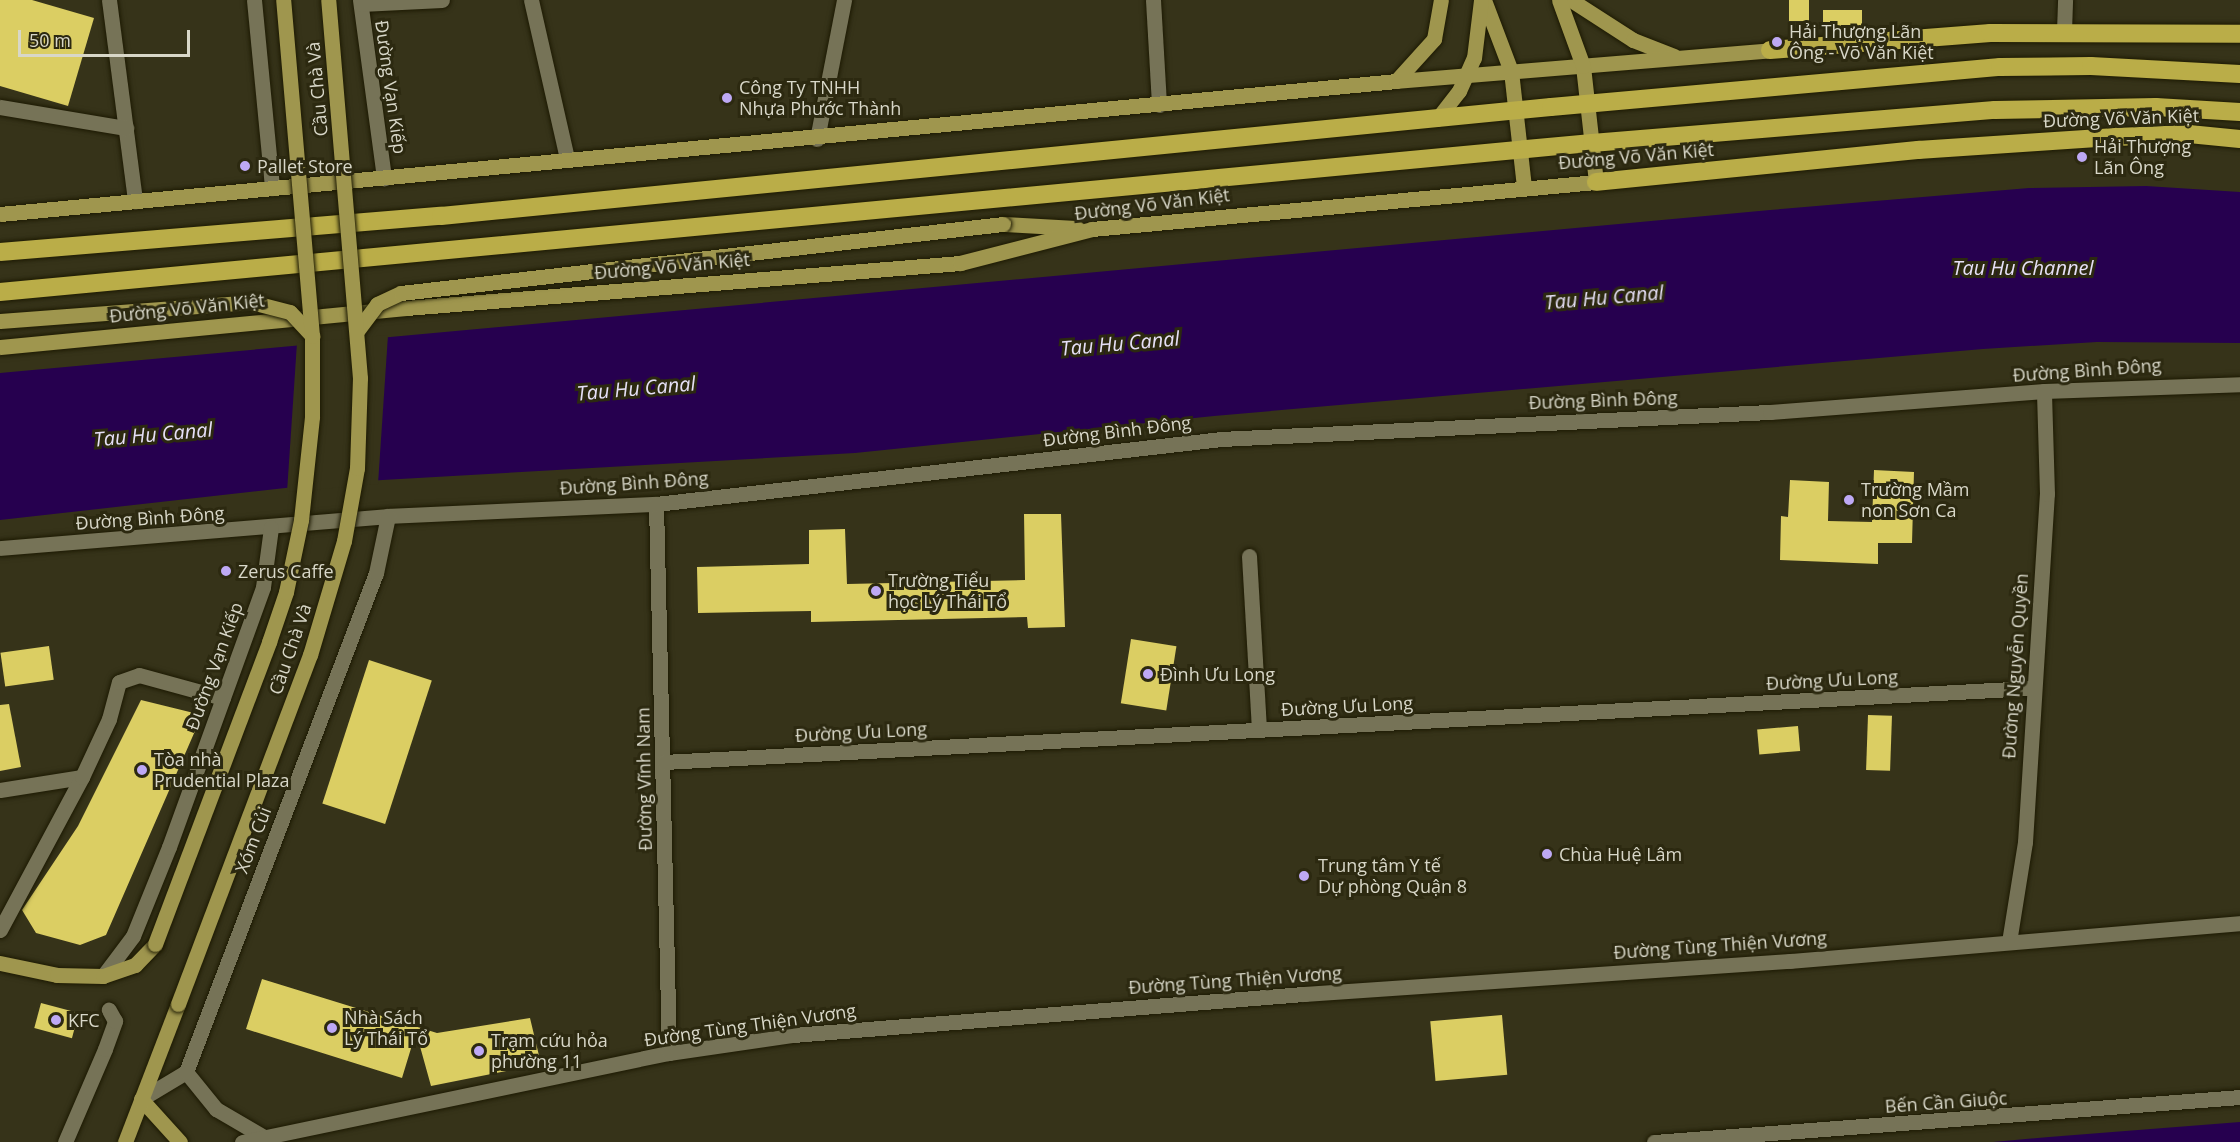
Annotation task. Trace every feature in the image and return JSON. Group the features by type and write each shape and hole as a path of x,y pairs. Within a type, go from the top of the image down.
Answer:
{"highway":[{"path":"1770,50 1990,33 2240,34"},
{"path":"0,252 453,215 1587,103 2000,67 2091,66 2240,74"},
{"name":"Đường Võ Văn Kiệt","path":"0,292 1592,143 1995,110 2156,107 2240,112"},
{"name":"Đường Võ Văn Kiệt","path":"1596,182 1918,150 2189,134 2240,139"}],"main road":[{"name":"Cầu Chà Và","path":"103,976 135,965 156,944 286,592 301,520 309,454 312,336 283,0"},
{"name":"Cầu Chà Và","path":"125,1142 310,656 344,541 360,441 357,330 328,0"},
{"path":"1396,81 1434,39 1441,0"},
{"path":"1482,0 1511,71 1524,187"},
{"path":"1437,119 1467,75 1480,37 1482,0"},
{"path":"1559,0 1583,66 1596,182"},
{"path":"1571,0 1633,40 1679,58"},
{"path":"0,214 567,159 817,139 1396,81 1770,50"},
{"name":"Đường Võ Văn Kiệt","path":"0,347 406,308 960,263 1092,229 1596,182"},
{"path":"357,330 377,304 400,293 1003,224 1092,229"},
{"path":"0,321 251,302 290,312 312,336"},
{"path":"0,963 57,975 103,976"},
{"path":"141,1098 180,1142"}],"street":[{"path":"109,0 135,201"},
{"path":"254,0 272,188"},
{"path":"360,2 442,0"},
{"path":"531,0 567,159"},
{"path":"817,139 844,0"},
{"path":"1153,0 1159,105"},
{"path":"2064,32 2065,0"},
{"name":"Đường Vạn Kiếp","path":"360,2 384,178"},
{"path":"0,107 126,128"},
{"name":"Đường Bình Đông","path":"0,548 271,528 388,516 656,504 1221,439 1794,411 2044,391 2240,384"},
{"name":"Đường Nguyễn Quyền","path":"2009,942 2025,842 2032,688 2047,494 2044,391"},
{"name":"Đường Vĩnh Nam","path":"656,504 664,762 669,1053"},
{"name":"Xóm Củi","path":"186,1072 376,573 388,516"},
{"name":"Đường Vạn Kiếp","path":"103,976 133,936 223,698 263,587 271,528"},
{"path":"1249,556 1259,730"},
{"path":"0,930 82,777 109,719 119,682 139,675 223,698"},
{"name":"Đường Ưu Long","path":"664,762 2032,688"},
{"path":"0,790 82,777"},
{"name":"Đường Tùng Thiện Vương","path":"242,1142 669,1053 768,1038 890,1027 1790,961 2240,923"},
{"path":"65,1142 115,1021 109,1010"},
{"path":"141,1098 186,1072 216,1109 264,1137"},
{"name":"Bến Cần Giuộc","path":"1654,1142 2240,1097"}],"water":[{"name":"Tau Hu Channel","path":"2146,186 2240,192 2240,343 2097,342 1983,349 1214,416 855,453 330,483 0,520 0,373 1770,210 2029,188"},
{"path":"2240,1122 2240,1142 1993,1142 2049,1137"}],"pier":[{"path":"388,335 378,484 287,492 297,343"}],"building":[{"path":"0,0 32,0 94,18 68,106 0,86"},
{"path":"1789,0 1809,0 1809,21 1789,21"},
{"path":"1823,10 1862,10 1862,27 1823,27"},
{"path":"1874,470 1914,472 1912,543 1878,543 1878,564 1780,560 1781,516 1788,517 1790,480 1829,482 1828,521 1872,522"},
{"path":"1024,514 1061,514 1065,627 1028,628 1027,617 811,622 811,611 698,613 697,567 809,564 809,530 845,529 847,584 1025,580"},
{"name":"Đình Ưu Long","path":"1131,639 1176,646 1166,710 1121,703"},
{"path":"49,646 54,680 5,686 0,653"},
{"path":"369,660 432,680 385,824 322,804"},
{"name":"Tòa nhà Prudential Plaza","path":"141,700 202,715 106,935 80,945 36,933 22,910 78,826"},
{"path":"9,704 21,767 0,771 0,705"},
{"path":"1868,715 1892,716 1890,771 1866,770"},
{"path":"1798,726 1800,751 1759,754 1757,730"},
{"name":"Nhà Sách Lý Thái Tổ","path":"262,979 437,1033 530,1018 541,1064 431,1086 416,1032 402,1078 246,1029"},
{"name":"KFC","path":"41,1003 79,1013 72,1038 34,1028"},
{"path":"1502,1015 1507,1075 1436,1081 1430,1021"}],"place":[{"name":"Hải Thượng Lãn Ông - Võ Văn Kiệt","path":"1777,42"},
{"name":"Công Ty TNHH Nhựa Phước Thành","path":"727,98"},
{"name":"Hải Thượng Lãn Ông","path":"2082,157"},
{"name":"Pallet Store","path":"245,166"},
{"name":"Trường Mầm non Sơn Ca","path":"1849,500"},
{"name":"Zerus Caffe","path":"226,571"},
{"name":"Trường Tiểu học Lý Thái Tổ","path":"876,591"},
{"name":"Đình Ưu Long","path":"1148,674"},
{"name":"Tòa nhà Prudential Plaza","path":"142,770"},
{"name":"Chùa Huệ Lâm","path":"1547,854"},
{"name":"Trung tâm Y tế Dự phòng Quận 8","path":"1304,876"},
{"name":"KFC","path":"56,1020"},
{"name":"Nhà Sách Lý Thái Tổ","path":"332,1028"},
{"name":"Trạm cứu hỏa phường 11","path":"479,1051"}],"water label":[{"name":"Tau Hu Canal","path":"1604,297"},
{"name":"Tau Hu Canal","path":"1120,343"},
{"name":"Tau Hu Canal","path":"636,388"},
{"name":"Tau Hu Canal","path":"153,434"}]}
